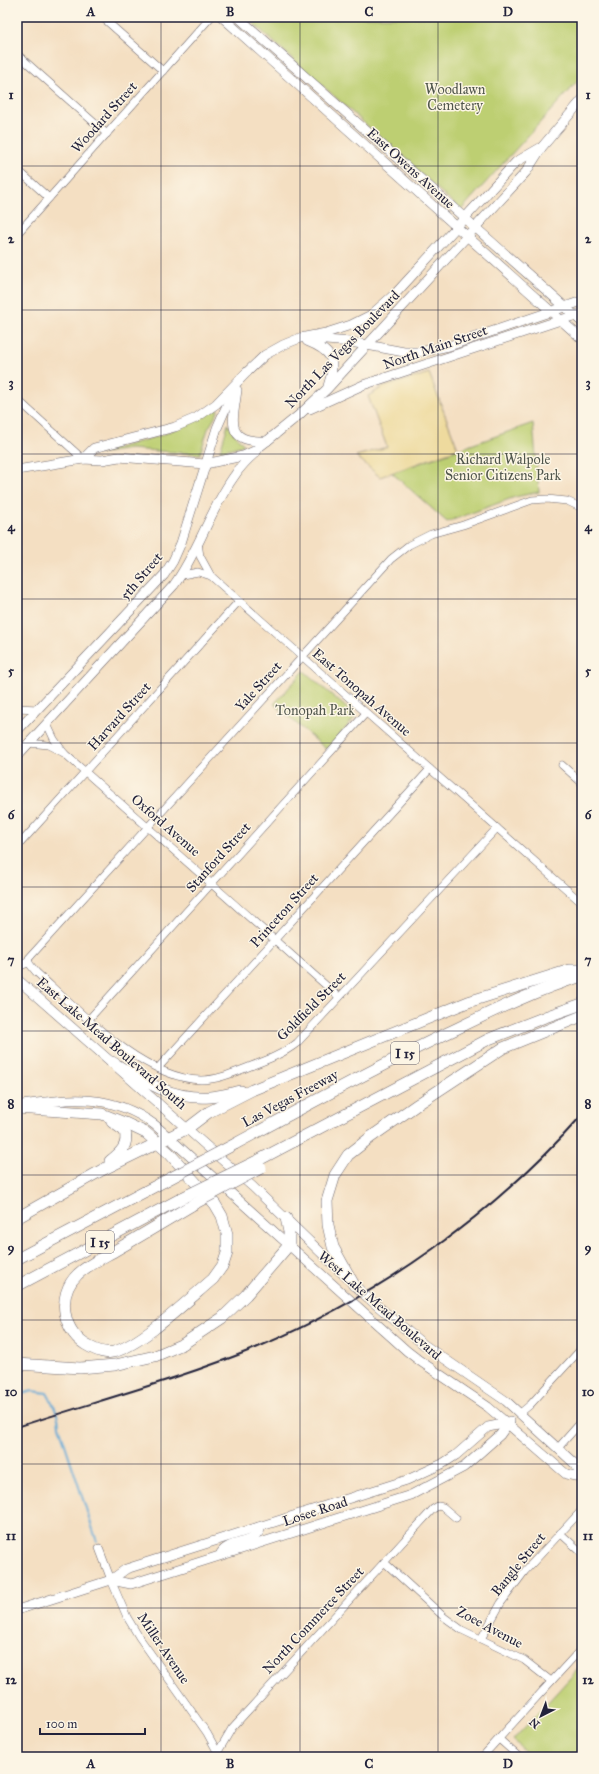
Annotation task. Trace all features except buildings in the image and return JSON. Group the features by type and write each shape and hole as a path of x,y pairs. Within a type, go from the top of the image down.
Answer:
{"highway":[{"path":"17,1218 102,1170 188,1128 210,1112 252,1090 468,1002 570,970 582,970"},
{"name":"Las Vegas Freeway","path":"17,1259 416,1048 483,1016 554,985 582,976"},
{"name":"I 15","path":"17,1286 184,1197 258,1165 268,1156 489,1039 582,1004"},
{"path":"354,1285 333,1247 328,1225 327,1201 335,1175 348,1155 418,1104 503,1048 582,1016"},
{"path":"112,1062 150,1085 177,1095 211,1097 252,1090"},
{"path":"17,1107 102,1114 125,1122 146,1133 180,1164 215,1204 222,1216 227,1234 227,1253 213,1279 131,1345 112,1352 99,1352 82,1343 74,1334 65,1318 65,1294 78,1274 111,1253 192,1205 258,1165"},
{"path":"86,1113 100,1116 116,1124 122,1128 126,1135 126,1144 124,1149 108,1162 102,1170"},
{"path":"17,1364 80,1368 114,1365 155,1356 184,1344 222,1318 246,1295 288,1245 290,1232 286,1218"}],"main road":[{"name":"East Owens Avenue","path":"222,17 582,339"},
{"name":"East Owens Avenue","path":"238,17 564,306 578,314 582,322"},
{"name":"North Las Vegas Boulevard","path":"17,470 83,459 102,460 119,457 205,464 243,456 254,451 299,415 327,389 526,172 542,147 582,100"},
{"name":"North Las Vegas Boulevard","path":"83,459 94,448 169,429 196,418 216,404 265,355 300,338 340,328 362,320 372,314 388,302 516,162 542,147"},
{"name":"North Main Street","path":"300,338 331,340 404,352 433,350 582,301"},
{"name":"North Main Street","path":"299,415 347,391 578,314"},
{"path":"300,338 323,348 330,356 333,370 327,389"},
{"path":"238,381 233,422 234,428 244,439 251,442 267,441"},
{"name":"5th Street","path":"18,727 38,710 156,584 174,561 223,413 238,381"},
{"path":"17,756 162,599 182,575 235,474 267,441"},
{"path":"102,641 107,659"},
{"path":"17,966 28,962"},
{"name":"East Lake Mead Boulevard South","path":"17,979 225,1162"},
{"name":"West Lake Mead Boulevard","path":"17,1107 62,1099 99,1100 112,1103 144,1116 407,1351 488,1407 566,1474 581,1478"},
{"name":"West Lake Mead Boulevard","path":"225,1162 286,1218 354,1285 422,1344 506,1401 576,1465 581,1478"},
{"name":"Losee Road","path":"111,1580 131,1584 412,1495 464,1467 500,1435 508,1423 519,1414"},
{"name":"Losee Road","path":"17,1610 111,1580 126,1569 407,1480 436,1467 456,1455 488,1427 508,1423"},
{"path":"219,1556 224,1548 255,1537 260,1530 259,1527"}],"street":[{"path":"102,17 163,71"},
{"name":"Woodard Street","path":"17,234 211,17"},
{"path":"17,54 106,134"},
{"path":"17,169 49,198"},
{"path":"17,399 83,459"},
{"name":"Yale Street","path":"28,962 29,958 391,559 409,545 431,534 463,525 532,500 553,499 567,501 582,508"},
{"name":"East Tonopah Avenue","path":"198,543 200,556 211,576 582,903"},
{"path":"182,575 198,572 211,576"},
{"name":"Harvard Street","path":"17,847 239,601"},
{"path":"17,708 38,710"},
{"name":"Stanford Street","path":"89,1019 366,713"},
{"name":"Oxford Avenue","path":"47,724 54,739 64,753 339,997"},
{"name":"Oxford Avenue","path":"29,743 48,745 64,753"},
{"path":"562,765 582,783"},
{"name":"Princeton Street","path":"158,1068 430,769"},
{"name":"Goldfield Street","path":"28,962 36,972 89,1019 111,1038 136,1056 174,1076 201,1080 223,1077 274,1057 297,1043 496,828"},
{"name":"Losee Road","path":"519,1414 530,1405 582,1348"},
{"path":"558,1448 582,1421"},
{"name":"North Commerce Street","path":"217,1755 232,1728 384,1562 438,1506 443,1507 456,1518"},
{"name":"Bangle Street","path":"481,1639 501,1603 525,1571 582,1510"},
{"path":"560,1533 582,1553"},
{"name":"Miller Avenue","path":"99,1548 127,1616 139,1637 207,1733 217,1755"},
{"name":"Zoee Avenue","path":"384,1562 444,1618 462,1630 524,1660 551,1681"},
{"path":"482,1757 582,1648"},
{"path":"499,1738 519,1757"}],"green space":[{"name":"Woodlawn Cemetery","path":"246,17 582,17 582,76 461,210"},
{"path":"216,409 218,410 217,414 208,429 200,454 130,449 97,454 162,435"},
{"name":"Richard Walpole Senior Citizens Park","path":"533,423 539,492 515,497 447,522 392,473"},
{"path":"228,424 244,445 220,451"},
{"name":"Tonopah Park","path":"304,671 356,716 327,750 274,704"},
{"path":"582,1665 582,1757 531,1757 513,1740"}],"sand":[{"path":"429,373 458,449 380,477 356,456 387,447 368,396 383,387"}],"waterway":[{"path":"17,1395 33,1391 47,1393 57,1413 59,1426 97,1542"}],"railway":[{"path":"17,1427 169,1380 229,1359 304,1326 348,1303 433,1249 473,1219 548,1152 582,1115"}]}
